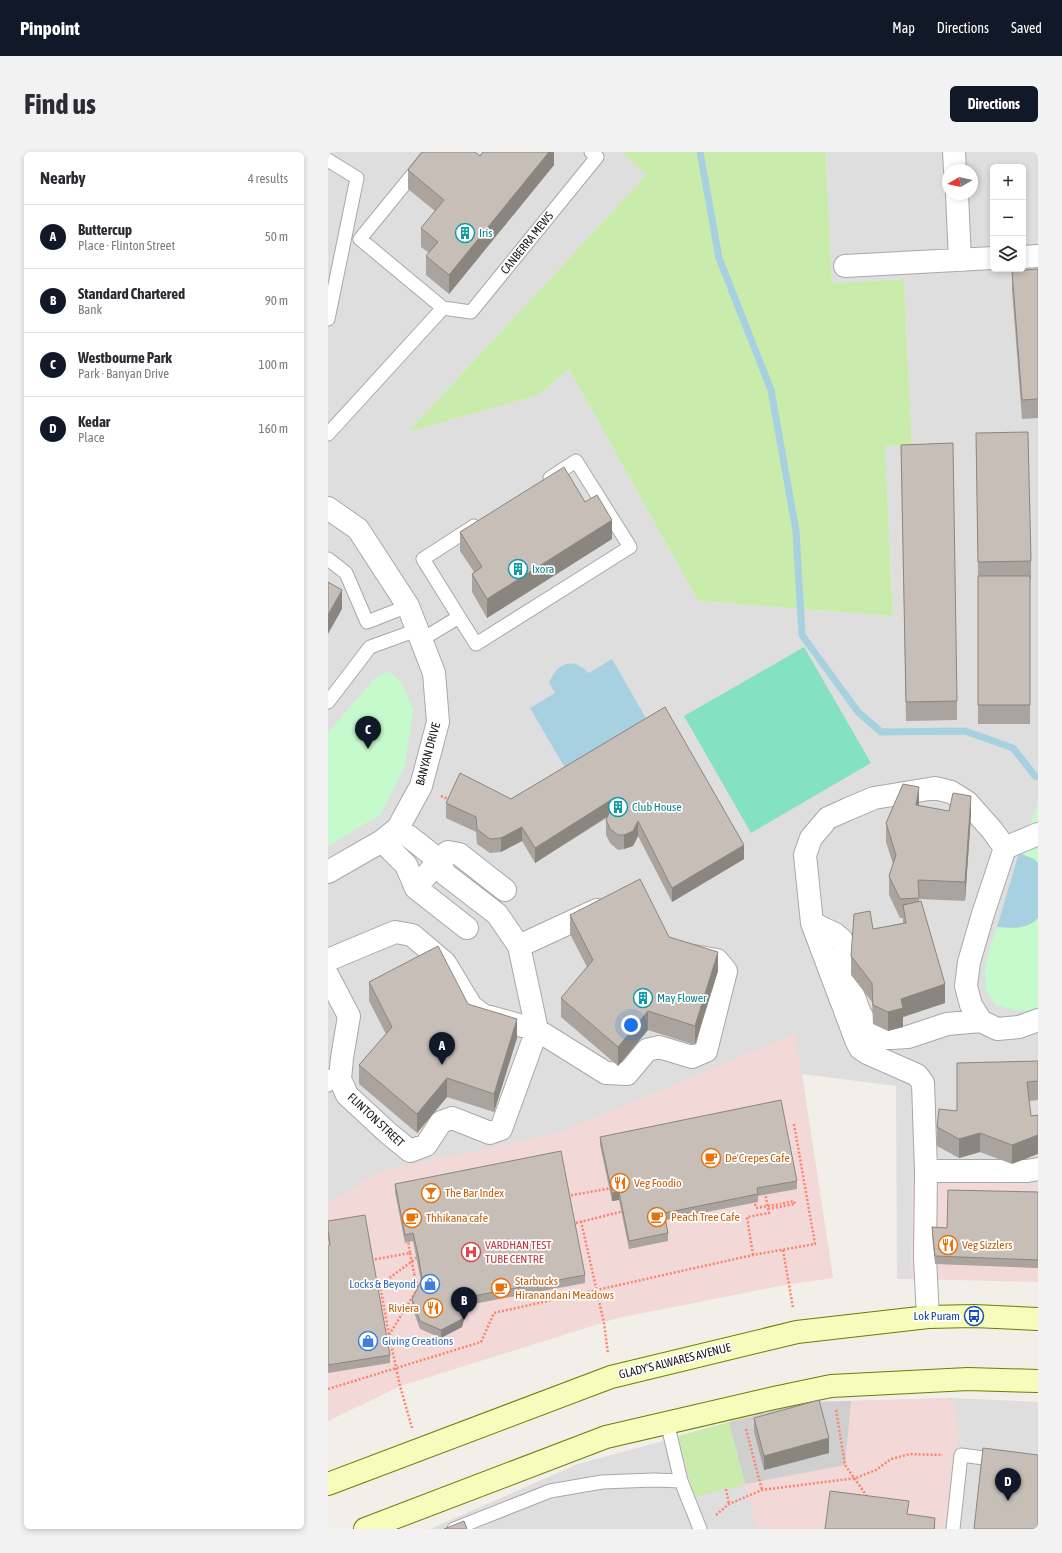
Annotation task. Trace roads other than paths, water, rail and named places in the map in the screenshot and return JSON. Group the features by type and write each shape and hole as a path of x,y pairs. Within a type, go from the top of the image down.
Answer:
{"main road":[{"name":"GLADY'S ALWARES AVENUE","path":"328,1484 611,1376 797,1332 928,1317 974,1316 1038,1319"},
{"path":"365,1529 606,1437 667,1422 831,1386 968,1379 1038,1381"}],"street":[{"path":"954,152 955,164"},
{"path":"957,200 960,260"},
{"path":"1026,257 1038,256"},
{"path":"845,266 990,258"},
{"name":"BANYAN DRIVE","path":"328,508 358,529 408,606 434,673 438,722 421,786 398,828 382,841 328,872"},
{"path":"928,1317 925,1258 926,1171 923,1083 917,1074 867,1053 860,1048 812,923 805,855 811,838 828,818 874,798 935,788 951,792 967,802 992,830 1005,848"},
{"path":"398,828 439,860 445,874 497,914 519,946 538,1030"},
{"path":"1038,834 1005,848 969,962 966,986 971,1005 981,1021 997,1029 1018,1027 1038,1020"},
{"path":"382,841 406,865 416,888 466,928"},
{"path":"416,888 439,860 448,852 459,854 505,890"},
{"path":"519,946 615,902"},
{"path":"812,923 835,934 844,944 847,979 860,1014 876,1036 892,1038 908,1037 947,1024 981,1021"},
{"path":"328,960 395,932 412,935 445,963 471,1006 483,1015 538,1030 606,1074 627,1074 648,1050 659,1047 692,1057 706,1051 726,971 717,960 680,954 673,944"},
{"name":"FLINTON STREET","path":"328,976 349,1016 340,1079 347,1095 388,1133 410,1150 426,1145 441,1122 452,1118 490,1133 501,1129 538,1030"},
{"path":"926,1171 1038,1169"}],"lane":[{"path":"328,434 443,308 360,239 430,152"},
{"name":"CANBERRA MEWS","path":"443,308 471,312 597,157 591,152"},
{"path":"328,160 357,178 328,318"},
{"path":"482,521 422,558 476,644 630,547 576,461 542,483"},
{"path":"328,559 346,573 367,622 408,606"},
{"path":"328,702 370,647 419,635 459,617"},
{"path":"328,1076 332,1080 328,1085"},
{"path":"667,1422 681,1481 700,1529"},
{"path":"953,1529 961,1455 1015,1462"},
{"path":"454,1529 478,1525 550,1491 602,1482 654,1480 681,1481"}],"water":[{"path":"612,659 647,720 565,768 530,708 555,693 549,683 556,671 562,666 566,664 575,664 589,673"},
{"path":"1019,853 1034,859 1038,863 1038,918 1029,925 1013,928 997,927"}],"waterway":[{"path":"700,152 719,258 771,390 796,531 802,635 858,712 881,732 965,731 1013,748 1035,776 1038,777"}],"place":[{"name":"Iris","path":"465,233"},
{"name":"Ixora","path":"518,569"},
{"name":"Westbourne Park","path":"368,749"},
{"name":"Club House","path":"618,807"},
{"name":"May Flower","path":"643,998"},
{"name":"Buttercup","path":"442,1065"},
{"name":"De'Crepes Cafe","path":"711,1158"},
{"name":"Veg Foodio","path":"620,1183"},
{"name":"The Bar Index","path":"431,1193"},
{"name":"Peach Tree Cafe","path":"657,1217"},
{"name":"Thhikana cafe","path":"412,1218"},
{"name":"Veg Sizzlers","path":"948,1245"},
{"name":"VARDHAN TEST TUBE CENTRE","path":"471,1252"},
{"name":"Locks & Beyond","path":"430,1284"},
{"name":"Starbucks Hiranandani Meadows","path":"501,1288"},
{"name":"Riviera","path":"433,1308"},
{"name":"Lok Puram","path":"974,1316"},
{"name":"Standard Chartered","path":"464,1320"},
{"name":"Giving Creations","path":"368,1341"},
{"name":"Kedar","path":"1008,1501"}]}
